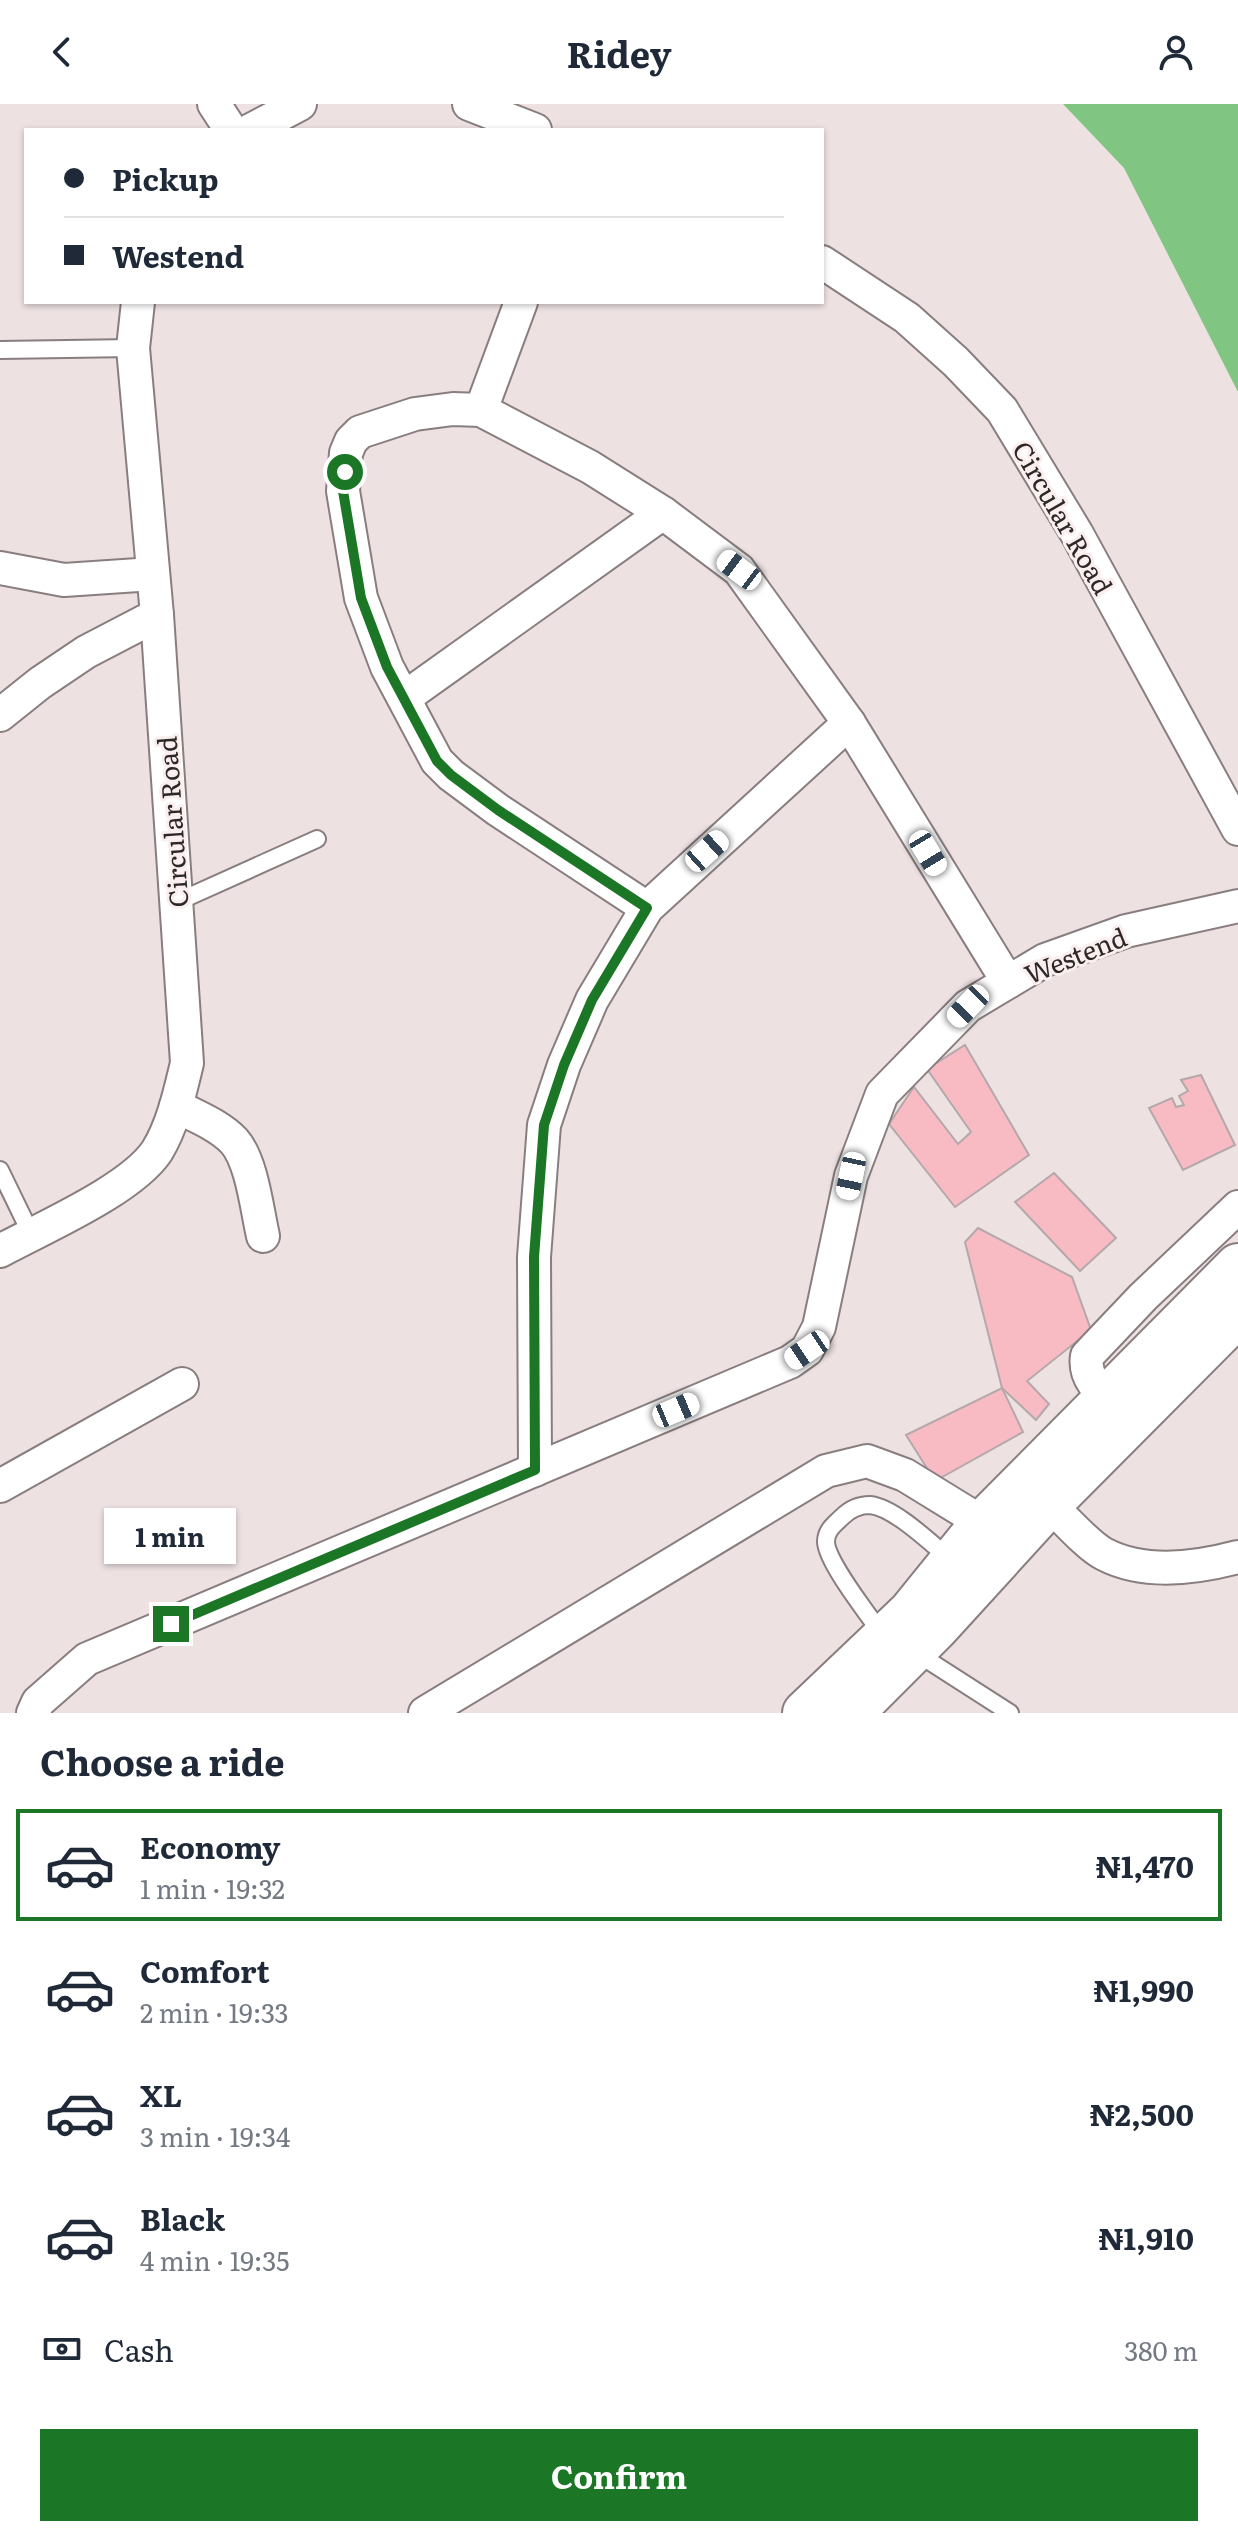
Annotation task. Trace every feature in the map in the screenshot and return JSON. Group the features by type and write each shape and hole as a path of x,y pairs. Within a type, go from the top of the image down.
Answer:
{"main road":[{"path":"805,1713 899,1644 1049,1504 1121,1409 1238,1266"},
{"path":"851,1713 899,1644 910,1613 983,1523 1238,1314"}],"street":[{"path":"214,104 230,128"},
{"path":"255,128 300,104"},
{"path":"469,104 530,128"},
{"name":"Circular Road","path":"824,263 907,318 956,362 1002,410 1077,534 1238,829"},
{"name":"Circular Road","path":"0,1251 105,1194 137,1171 156,1151 176,1106 187,1063 157,615 133,348 138,304"},
{"path":"481,410 520,304"},
{"path":"647,908 498,810 437,761 387,667 361,598 343,491 346,453 354,436 415,414 453,409 481,410 590,467 663,513 739,570 849,723 1008,982"},
{"path":"404,698 663,513"},
{"path":"0,568 64,580 153,574"},
{"path":"0,715 86,652 157,615"},
{"path":"535,1470 534,1257 544,1125 564,1065 592,1000 647,908 849,723"},
{"name":"Westend","path":"33,1713 38,1702 87,1659 790,1362 807,1350 819,1327 851,1176 882,1094 968,1006 1045,960 1126,931 1238,906"},
{"path":"176,1106 220,1129 236,1143 246,1162 263,1236"},
{"path":"1121,1409 1097,1389 1088,1375 1087,1356 1143,1297 1238,1207"},
{"path":"0,1486 182,1384"},
{"path":"425,1713 826,1471 867,1461 905,1475 983,1523"},
{"path":"1049,1504 1103,1554 1145,1567 1206,1565 1238,1557"}],"lane":[{"path":"0,350 133,348"},
{"path":"177,902 317,839"},
{"path":"0,1170 31,1234"},
{"path":"953,1561 918,1532 873,1505 860,1506 848,1512 828,1531 826,1544 833,1560 899,1644 1010,1713"}],"shaded area":[{"path":"1063,104 1238,104 1238,392 1124,168"}],"building":[{"path":"965,1045 1029,1155 955,1207 889,1124 914,1087 958,1144 971,1132 927,1069"},
{"path":"1201,1075 1235,1145 1183,1170 1149,1108 1172,1098 1176,1107 1184,1105 1179,1096 1188,1091 1181,1080"},
{"path":"1054,1173 1116,1238 1080,1271 1015,1202"},
{"path":"978,1228 1072,1277 1091,1330 1027,1381 1049,1404 1036,1420 1002,1388 965,1242"},
{"path":"1002,1388 1023,1432 935,1481 906,1435"}],"route":[{"path":"171,1624 535,1470 534,1257 544,1125 564,1065 592,1000 647,908 498,810 437,761 387,667 361,598 343,491 345,472"}]}
